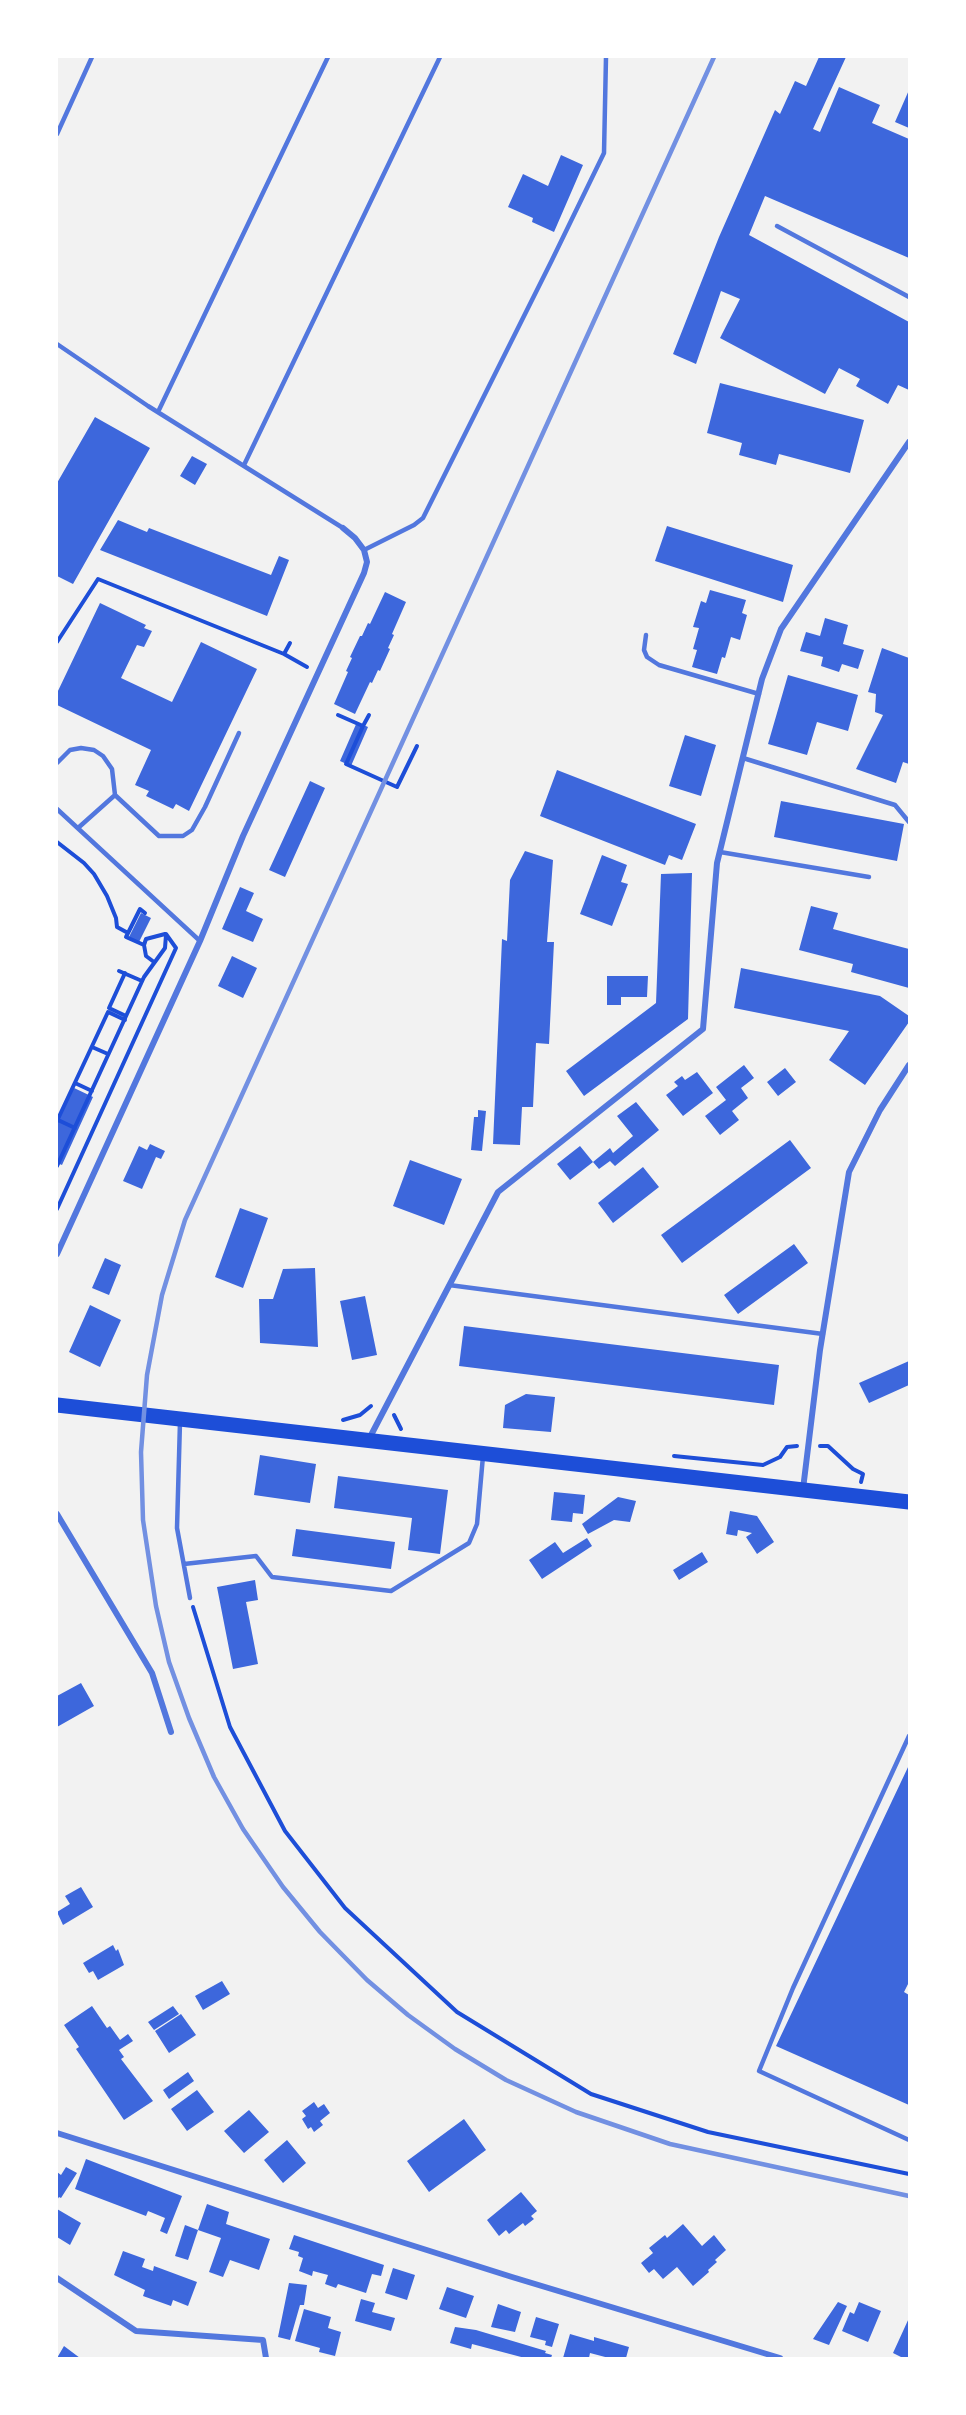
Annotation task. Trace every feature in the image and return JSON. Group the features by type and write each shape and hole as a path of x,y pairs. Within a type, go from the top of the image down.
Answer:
{"main road":[{"path":"57,1405 909,1502"}],"street":[{"path":"369,1440 498,1192 703,1029 720,852 759,694 781,629 909,442"},
{"path":"57,1254 200,942 243,836 364,573 367,562 364,550 356,538 343,528"},
{"path":"803,1490 823,1334 849,1172 880,1110 909,1065"},
{"path":"57,1514 152,1673 171,1732"},
{"path":"57,2133 512,2277 780,2358"},
{"path":"57,2278 136,2331 263,2340 266,2358"}],"lane":[{"path":"57,134 92,57"},
{"path":"158,412 328,57"},
{"path":"244,465 440,57"},
{"path":"364,550 414,525 423,518 552,260 604,153 606,57"},
{"path":"777,226 909,297"},
{"path":"57,344 158,412 343,528"},
{"path":"646,635 644,650 647,657 659,665 759,694"},
{"path":"57,763 70,750 81,747 94,750 103,756 112,769 115,795 159,836 183,836 192,830 206,807 239,733"},
{"path":"743,758 895,805 909,822"},
{"path":"78,828 115,795"},
{"path":"57,809 200,942"},
{"path":"720,852 869,877"},
{"path":"449,1285 823,1334"},
{"path":"180,1419 177,1528 190,1598"},
{"path":"183,1564 256,1556 272,1577 391,1591 469,1543 477,1524 483,1453"},
{"path":"909,1736 793,1989 759,2071 909,2140"}],"path":[{"path":"57,642 98,579 284,654 309,667"},
{"path":"284,654 290,643"},
{"path":"338,715 363,726"},
{"path":"369,715 346,764 397,787 417,746"},
{"path":"57,842 94,874 110,902 117,927 128,933"},
{"path":"144,945 126,937 140,909 145,913"},
{"path":"154,962 146,956 144,945 146,939 166,934"},
{"path":"57,1165 142,981 165,948 166,934"},
{"path":"57,1209 176,948 166,934"},
{"path":"119,971 142,981"},
{"path":"125,973 109,1008 125,1018"},
{"path":"75,1128 57,1120 108,1012 125,1018"},
{"path":"92,1047 108,1054"},
{"path":"75,1083 92,1091"},
{"path":"334,1420 360,1415 372,1406 396,1415 400,1429 412,1430"},
{"path":"669,1456 763,1465 780,1457 787,1447 828,1446 853,1469 863,1474 858,1497"},
{"path":"190,1598 230,1727 285,1831 345,1908 458,2012 591,2094 708,2132 909,2174"}],"building":[{"path":"819,57 846,57 813,129 820,132 839,87 880,105 872,123 909,139 909,258 765,196 749,235 909,322 909,390 898,385 888,404 856,386 860,379 839,368 825,394 720,338 740,299 721,291 696,364 673,354 719,237 775,110 780,114 795,81 806,86"},
{"path":"909,90 909,128 895,122"},
{"path":"561,155 583,165 554,232 532,222 533,218 508,207 523,174 548,186"},
{"path":"720,383 864,420 850,473 779,454 776,465 739,455 742,443 707,433"},
{"path":"95,417 150,448 73,584 57,576 57,483"},
{"path":"192,456 207,464 195,485 180,476"},
{"path":"118,520 147,532 149,528 271,575 279,556 289,560 267,616 100,550"},
{"path":"667,526 793,565 783,602 655,561"},
{"path":"710,590 746,600 742,613 747,615 740,640 731,637 725,658 722,657 717,674 692,667 697,650 693,649 699,628 693,627 701,601 706,603"},
{"path":"385,592 406,602 392,634 394,635 388,648 390,649 380,671 378,670 372,683 370,682 355,714 334,704 348,672 346,671 352,658 350,657 360,636 368,623 370,624"},
{"path":"100,603 146,625 144,628 152,631 144,647 137,645 121,678 172,702 201,642 257,669 189,811 176,804 173,809 146,796 149,791 135,785 151,750 57,705 57,693"},
{"path":"825,618 848,625 843,644 864,650 858,669 842,664 839,672 821,666 823,657 800,651 806,632 820,636"},
{"path":"882,648 909,658 909,764 903,762 896,783 856,769 883,715 875,712 876,694 868,692"},
{"path":"788,675 858,695 848,731 817,722 807,755 768,744"},
{"path":"357,722 368,727 351,766 340,761"},
{"path":"685,735 716,745 701,796 669,786"},
{"path":"557,770 696,824 682,860 669,855 665,865 540,816"},
{"path":"310,781 325,788 285,877 269,870"},
{"path":"781,801 904,824 897,861 774,837"},
{"path":"525,851 553,860 547,942 554,942 549,1044 536,1043 533,1107 522,1107 520,1145 493,1144 502,939 507,941 510,880"},
{"path":"602,855 627,865 621,882 628,884 612,926 580,914"},
{"path":"692,873 688,1019 584,1096 566,1071 656,1003 661,874"},
{"path":"240,887 254,893 246,911 263,919 253,942 222,929"},
{"path":"811,906 838,913 833,929 909,949 909,988 851,972 853,964 799,950"},
{"path":"141,913 151,918 139,942 129,937"},
{"path":"232,956 257,968 243,998 218,986"},
{"path":"741,968 880,996 909,1016 909,1022 865,1085 829,1060 849,1031 734,1008"},
{"path":"607,976 648,976 647,997 621,997 621,1005 607,1005"},
{"path":"744,1065 754,1078 741,1088 748,1098 732,1111 739,1120 720,1135 705,1116 726,1100 716,1087"},
{"path":"785,1068 796,1082 778,1096 767,1082"},
{"path":"697,1072 713,1093 683,1116 666,1095 678,1086 674,1082 682,1076 685,1080"},
{"path":"72,1087 93,1097 62,1165 57,1163 57,1121"},
{"path":"636,1102 659,1130 615,1166 610,1161 599,1169 593,1162 610,1148 613,1153 633,1136 617,1116"},
{"path":"478,1110 486,1111 482,1151 471,1150 474,1117 478,1117"},
{"path":"790,1140 811,1168 682,1263 661,1235"},
{"path":"150,1144 165,1151 161,1159 156,1157 142,1189 123,1181 139,1146 147,1150"},
{"path":"580,1146 593,1162 570,1180 557,1164"},
{"path":"410,1160 462,1179 444,1225 393,1206"},
{"path":"643,1167 659,1187 613,1223 598,1203"},
{"path":"240,1208 268,1218 243,1288 215,1277"},
{"path":"794,1244 808,1263 738,1314 724,1295"},
{"path":"105,1258 121,1265 109,1295 92,1288"},
{"path":"315,1268 318,1347 260,1343 259,1299 273,1299 283,1269"},
{"path":"365,1296 377,1355 352,1360 340,1301"},
{"path":"90,1305 121,1320 100,1367 69,1352"},
{"path":"464,1326 779,1365 774,1405 459,1366"},
{"path":"909,1361 909,1385 869,1403 859,1383"},
{"path":"526,1394 555,1397 551,1432 503,1428 505,1405"},
{"path":"260,1455 316,1464 310,1503 254,1495"},
{"path":"338,1476 448,1490 440,1554 408,1550 412,1518 334,1508"},
{"path":"554,1492 585,1495 583,1514 573,1513 572,1522 551,1520"},
{"path":"618,1497 636,1501 630,1522 614,1520 588,1534 582,1524"},
{"path":"730,1511 757,1516 774,1542 757,1554 746,1537 752,1533 738,1530 737,1536 726,1534"},
{"path":"296,1529 395,1542 391,1569 292,1556"},
{"path":"587,1538 592,1546 542,1579 529,1560 555,1542 563,1553"},
{"path":"702,1552 708,1562 679,1580 673,1570"},
{"path":"255,1580 258,1600 246,1602 258,1664 233,1669 217,1587"},
{"path":"81,1683 94,1706 57,1727 57,1696"},
{"path":"909,1765 909,1982 904,1992 909,1995 909,2105 776,2046"},
{"path":"81,1887 93,1907 63,1925 57,1912 70,1904 65,1896"},
{"path":"113,1945 116,1951 118,1949 124,1965 98,1980 93,1971 89,1973 83,1963"},
{"path":"222,1981 230,1994 203,2010 195,1996"},
{"path":"92,2006 107,2028 110,2026 120,2040 128,2034 133,2041 119,2050 124,2057 121,2059 153,2101 124,2120 76,2049 79,2047 64,2025"},
{"path":"173,2006 179,2014 154,2030 148,2022"},
{"path":"181,2014 196,2035 169,2053 155,2031"},
{"path":"188,2072 194,2081 169,2099 163,2090"},
{"path":"197,2090 214,2112 187,2131 171,2109"},
{"path":"314,2102 318,2108 324,2104 330,2113 320,2121 323,2125 314,2132 311,2127 308,2129 302,2119 306,2116 302,2111"},
{"path":"249,2110 269,2132 244,2153 224,2131"},
{"path":"464,2119 486,2150 429,2192 407,2161"},
{"path":"287,2140 306,2163 283,2183 264,2160"},
{"path":"86,2159 182,2196 167,2234 160,2231 165,2218 148,2211 146,2216 75,2189"},
{"path":"66,2167 77,2173 61,2198 57,2200 57,2172 61,2175"},
{"path":"521,2192 537,2211 531,2216 534,2219 525,2226 523,2223 509,2234 506,2230 499,2236 487,2220"},
{"path":"207,2204 229,2212 226,2224 270,2239 259,2270 230,2260 223,2277 209,2272 221,2238 198,2230"},
{"path":"57,2209 81,2223 70,2245 57,2237"},
{"path":"683,2224 702,2246 714,2235 726,2250 715,2260 717,2262 708,2270 709,2272 693,2286 677,2267 663,2279 654,2269 649,2273 641,2263 653,2253 649,2248 665,2235 667,2238"},
{"path":"185,2225 198,2230 188,2260 175,2256"},
{"path":"294,2235 384,2265 381,2276 372,2274 366,2293 338,2284 336,2288 325,2284 328,2275 313,2271 312,2276 299,2271 303,2258 298,2256 299,2252 289,2249"},
{"path":"123,2251 145,2259 142,2267 153,2271 154,2266 197,2282 188,2306 173,2300 171,2306 143,2296 145,2290 114,2275"},
{"path":"393,2268 415,2275 407,2300 385,2293"},
{"path":"289,2283 307,2285 304,2305 300,2305 290,2340 278,2337"},
{"path":"447,2287 474,2296 466,2318 439,2309"},
{"path":"361,2299 375,2303 372,2312 395,2318 391,2331 355,2321"},
{"path":"838,2302 847,2306 829,2345 813,2339"},
{"path":"859,2302 881,2311 868,2342 842,2331 850,2312 854,2314"},
{"path":"498,2304 521,2312 515,2332 491,2327"},
{"path":"304,2309 331,2317 328,2328 341,2332 335,2356 319,2352 320,2348 295,2341"},
{"path":"536,2317 559,2324 552,2347 545,2345 546,2341 530,2337"},
{"path":"909,2318 909,2358 903,2358 893,2353"},
{"path":"455,2327 476,2330 546,2351 545,2353 552,2355 551,2358 525,2358 472,2344 471,2349 450,2343"},
{"path":"570,2334 594,2341 594,2337 629,2347 626,2358 609,2358 590,2353 589,2358 563,2358"},
{"path":"64,2346 80,2358 57,2358"}],"railway":[{"path":"714,57 185,1220 162,1295 147,1375 141,1452 143,1520 156,1606 169,1662 214,1777 243,1829 283,1887 320,1932 367,1980 408,2015 455,2049 506,2080 576,2112 670,2144 909,2196"}]}
